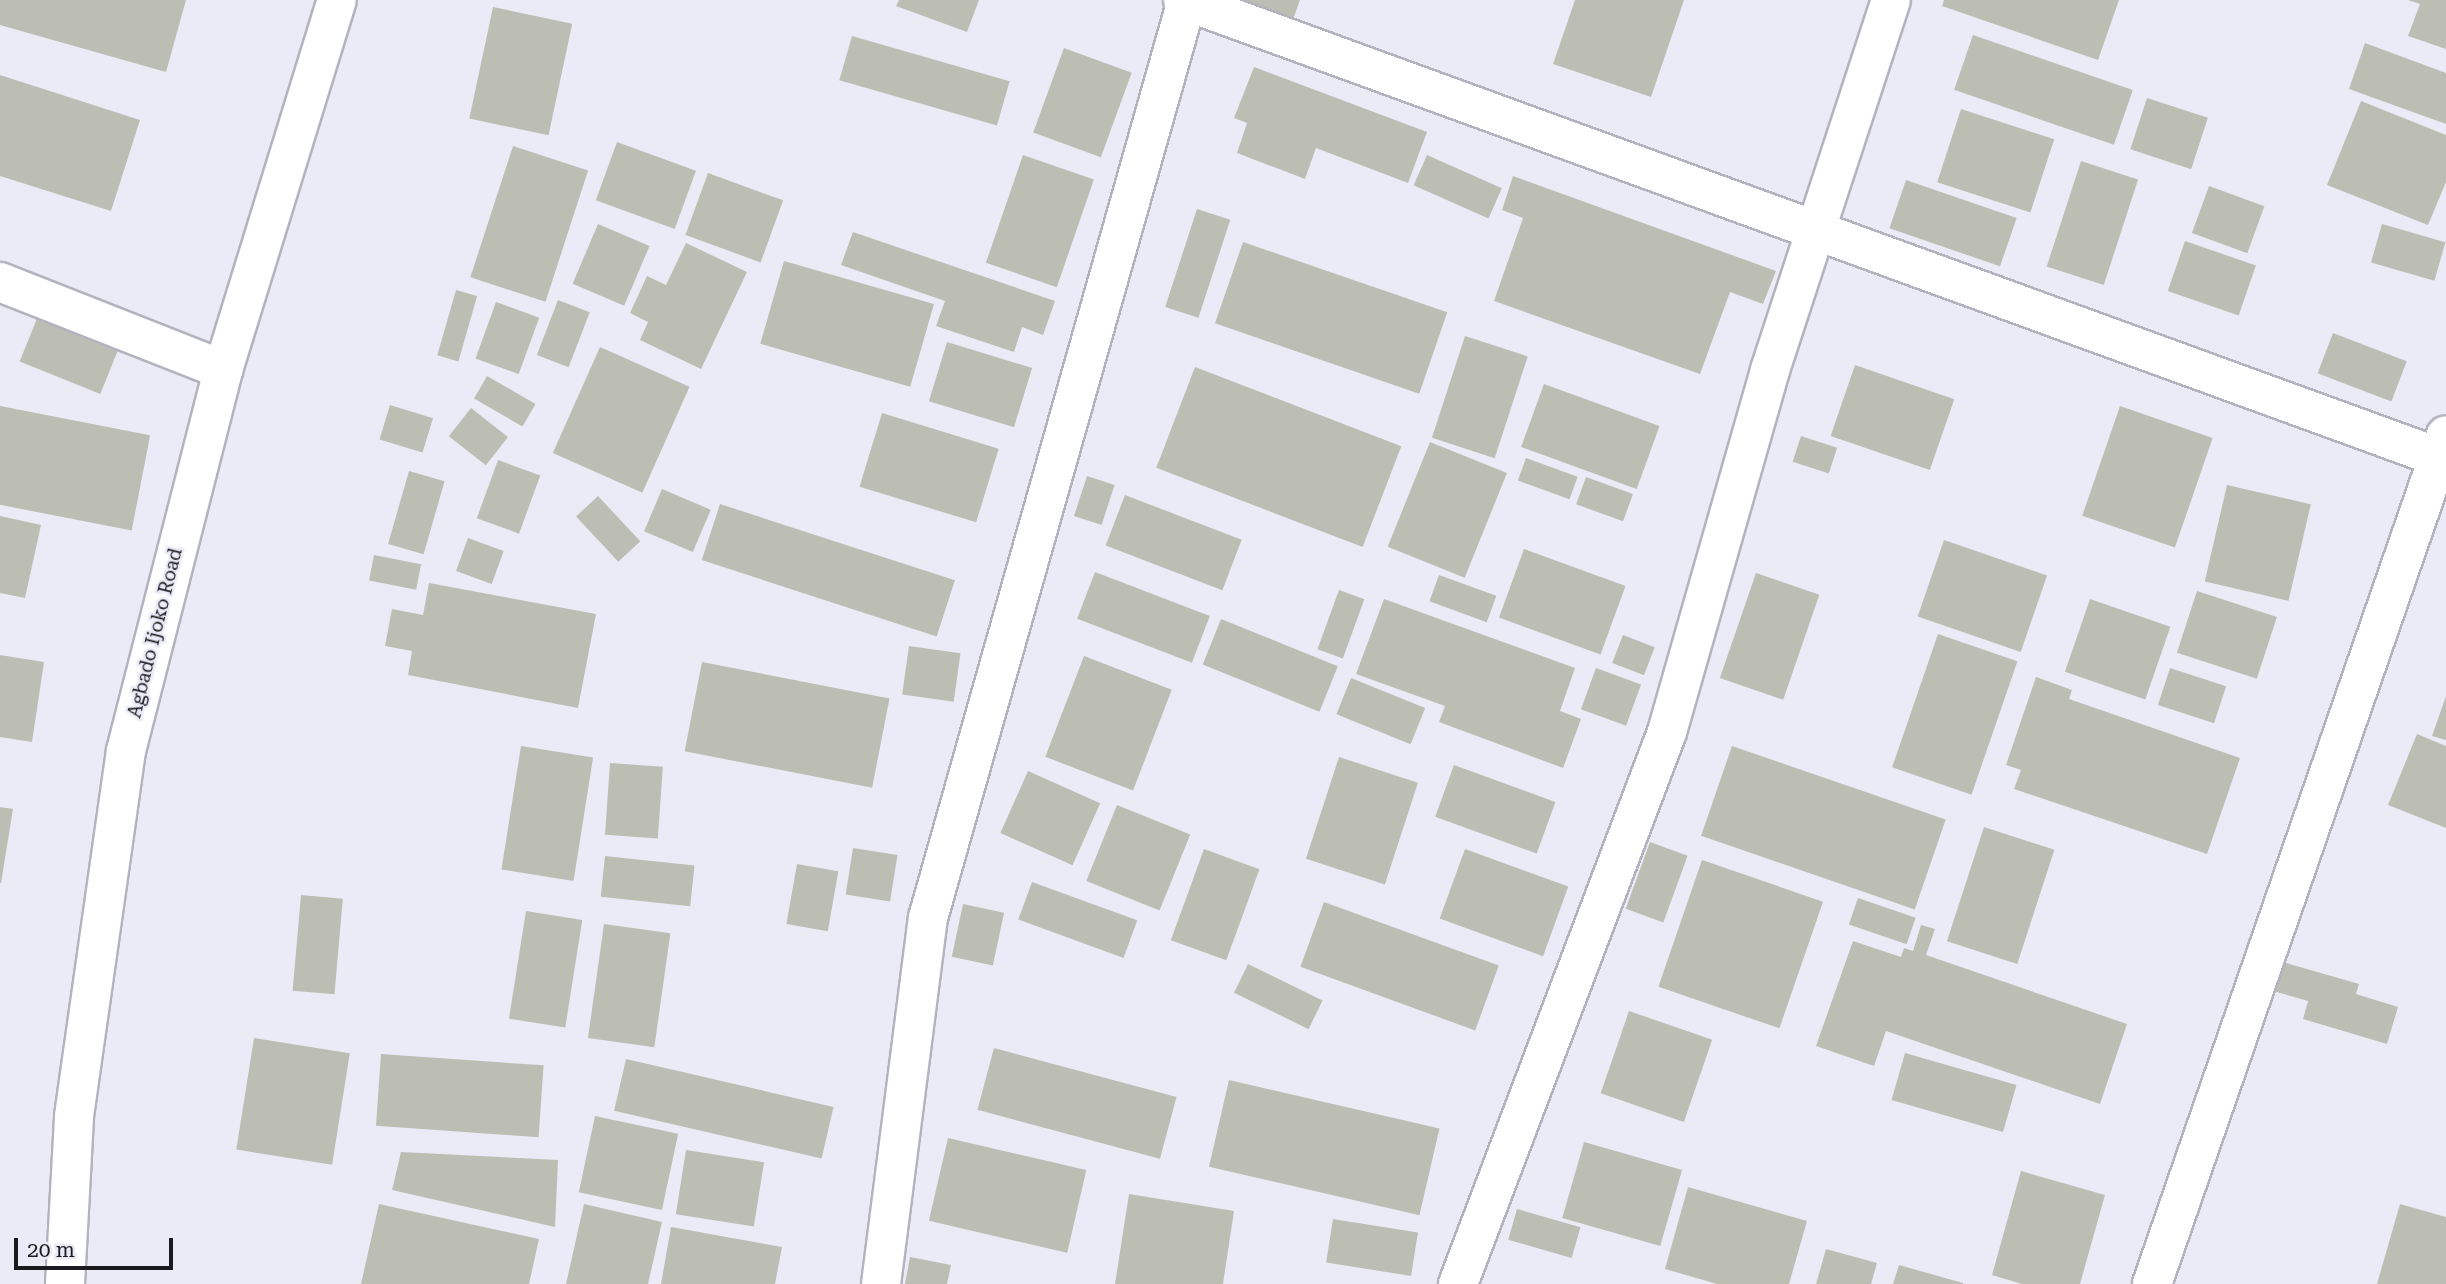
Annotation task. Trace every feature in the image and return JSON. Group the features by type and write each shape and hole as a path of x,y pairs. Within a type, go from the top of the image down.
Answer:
{"street":[{"name":"Agbado Ijoko Road","path":"65,1284 74,1116 126,751 223,370 337,0"},
{"path":"881,1284 928,918 1185,0 2443,450 2152,1284"},
{"path":"1458,1284 1667,732 1816,226 1891,0"},
{"path":"0,282 223,370"}],"building":[{"path":"0,0 186,0 166,72 0,25"},
{"path":"899,0 979,0 967,32 896,6"},
{"path":"1227,0 1300,0 1291,25"},
{"path":"1575,0 1684,0 1651,97 1553,64"},
{"path":"1944,0 2119,0 2098,60 1942,6"},
{"path":"2408,0 2446,0 2446,49 2408,36 2420,4"},
{"path":"493,7 572,24 549,135 469,119"},
{"path":"1973,35 2133,90 2114,145 1954,90"},
{"path":"852,36 1010,81 997,125 839,80"},
{"path":"2365,43 2446,73 2446,124 2349,89"},
{"path":"1064,48 1132,73 1101,157 1033,133"},
{"path":"1254,67 1427,132 1408,183 1316,148 1305,179 1237,153 1247,123 1234,118"},
{"path":"0,75 140,120 111,211 0,176"},
{"path":"2147,98 2208,118 2191,169 2130,149"},
{"path":"2361,101 2446,135 2446,182 2428,225 2327,185"},
{"path":"1961,109 2054,139 2030,213 1937,182"},
{"path":"617,142 696,171 675,229 596,200"},
{"path":"513,146 588,170 545,302 470,277"},
{"path":"1023,155 1094,179 1057,287 986,263"},
{"path":"1427,155 1502,188 1488,218 1414,185"},
{"path":"2081,161 2138,180 2104,285 2047,267"},
{"path":"708,173 783,200 761,262 685,235"},
{"path":"1513,176 1776,271 1763,304 1730,292 1700,374 1494,301 1523,218 1502,210"},
{"path":"1906,180 2017,218 2000,266 1889,228"},
{"path":"2209,186 2264,206 2247,253 2192,233"},
{"path":"1197,209 1230,220 1198,318 1165,307"},
{"path":"598,224 650,246 624,306 573,284"},
{"path":"2382,224 2445,242 2434,281 2371,262"},
{"path":"853,232 1055,301 1043,335 1022,327 1014,352 936,326 945,301 841,265"},
{"path":"2185,241 2256,265 2239,316 2168,291"},
{"path":"1243,242 1447,312 1419,394 1215,323"},
{"path":"686,243 747,272 701,369 640,340 648,322 630,313 647,276 666,285"},
{"path":"784,261 934,304 910,387 760,344"},
{"path":"456,290 477,296 458,361 437,355"},
{"path":"558,300 590,312 569,367 537,355"},
{"path":"496,302 539,318 519,374 475,358"},
{"path":"38,316 119,349 100,394 20,361"},
{"path":"2333,333 2407,361 2391,401 2318,373"},
{"path":"1465,336 1528,356 1495,458 1432,438"},
{"path":"947,342 1032,368 1014,427 929,401"},
{"path":"600,347 690,387 642,493 553,453"},
{"path":"1855,365 1954,399 1930,470 1831,436"},
{"path":"1195,367 1401,446 1363,547 1156,468"},
{"path":"487,376 535,404 522,427 474,399"},
{"path":"1544,384 1660,426 1637,489 1521,447"},
{"path":"390,405 433,418 423,453 379,439"},
{"path":"0,406 150,435 132,530 0,505"},
{"path":"2120,406 2213,438 2175,548 2082,516"},
{"path":"471,408 508,437 486,465 449,436"},
{"path":"882,413 999,449 976,522 859,487"},
{"path":"1801,436 1837,448 1829,473 1793,462"},
{"path":"1430,442 1507,473 1465,578 1388,547"},
{"path":"1526,458 1578,477 1569,499 1518,481"},
{"path":"498,460 540,475 519,534 477,518"},
{"path":"409,471 445,481 424,554 388,544"},
{"path":"1087,476 1115,485 1102,525 1074,516"},
{"path":"1586,477 1633,494 1623,521 1576,504"},
{"path":"2227,485 2311,504 2289,601 2205,581"},
{"path":"662,489 711,510 693,552 644,531"},
{"path":"1125,495 1242,540 1222,590 1106,545"},
{"path":"598,496 640,541 618,562 576,516"},
{"path":"720,504 955,580 937,636 702,560"},
{"path":"0,516 41,525 25,598 0,593"},
{"path":"468,538 504,551 492,584 456,571"},
{"path":"1944,540 2047,575 2021,652 1918,617"},
{"path":"1524,549 1625,586 1601,655 1499,618"},
{"path":"374,555 421,564 416,590 369,581"},
{"path":"1095,572 1210,616 1192,663 1077,619"},
{"path":"1756,573 1819,595 1783,700 1720,678"},
{"path":"1439,575 1496,596 1487,622 1429,601"},
{"path":"429,583 596,614 578,708 408,675 412,651 385,646 392,609 423,615"},
{"path":"1339,590 1364,599 1343,658 1317,649"},
{"path":"2197,591 2277,617 2257,679 2177,653"},
{"path":"1384,599 1575,668 1560,711 1581,719 1563,768 1439,722 1445,706 1356,674"},
{"path":"2090,599 2170,627 2145,699 2065,672"},
{"path":"1221,619 1338,666 1319,712 1203,664"},
{"path":"1938,634 2017,661 1972,795 1892,767"},
{"path":"1623,635 1655,647 1644,675 1612,663"},
{"path":"909,646 960,653 954,702 902,695"},
{"path":"0,655 44,662 32,742 0,737"},
{"path":"1084,656 1172,690 1133,791 1045,757"},
{"path":"702,662 889,698 872,788 685,751"},
{"path":"1596,668 1641,684 1626,726 1581,709"},
{"path":"2170,668 2226,686 2214,723 2158,705"},
{"path":"2036,677 2072,690 2069,699 2240,758 2207,854 2014,789 2021,770 2006,765"},
{"path":"1351,678 1425,708 1411,744 1336,714"},
{"path":"2446,696 2446,740 2432,736"},
{"path":"2417,734 2446,746 2446,828 2388,805"},
{"path":"521,746 593,757 574,881 501,869"},
{"path":"1732,746 1946,820 1915,909 1701,836"},
{"path":"1339,757 1418,783 1385,884 1306,859"},
{"path":"610,763 663,767 658,839 605,835"},
{"path":"1454,765 1555,802 1537,854 1435,817"},
{"path":"1028,771 1100,803 1073,865 1000,833"},
{"path":"1117,805 1190,835 1160,911 1086,881"},
{"path":"0,807 13,809 1,883 0,883"},
{"path":"1984,827 2054,850 2017,964 1947,941"},
{"path":"1650,842 1688,856 1663,922 1626,909"},
{"path":"853,848 897,855 890,901 846,894"},
{"path":"1204,849 1259,869 1226,960 1171,940"},
{"path":"1465,849 1568,887 1543,956 1440,919"},
{"path":"605,856 695,865 690,906 601,897"},
{"path":"1702,860 1823,902 1779,1028 1658,987"},
{"path":"797,864 838,871 828,931 786,924"},
{"path":"1032,882 1137,920 1124,958 1018,920"},
{"path":"301,895 343,899 334,994 293,991"},
{"path":"1858,898 1916,918 1907,944 1849,924"},
{"path":"1324,902 1499,966 1475,1030 1300,967"},
{"path":"963,904 1004,913 993,966 952,957"},
{"path":"526,911 582,920 565,1028 509,1019"},
{"path":"604,924 670,933 654,1047 588,1038"},
{"path":"1921,925 1935,929 1926,955 2127,1024 2100,1104 1886,1031 1874,1066 1816,1046 1853,941 1901,957 1904,948 1913,951"},
{"path":"2272,959 2359,984 2356,994 2398,1007 2387,1044 2303,1019 2308,1001 2263,988"},
{"path":"1248,964 1323,1000 1309,1029 1234,993"},
{"path":"1629,1011 1712,1040 1684,1122 1601,1093"},
{"path":"254,1038 350,1053 332,1165 236,1150"},
{"path":"994,1048 1177,1097 1160,1159 977,1110"},
{"path":"1905,1053 2017,1085 2003,1132 1891,1100"},
{"path":"381,1054 544,1065 539,1137 376,1126"},
{"path":"626,1059 834,1107 822,1159 614,1111"},
{"path":"1229,1080 1439,1129 1419,1215 1209,1167"},
{"path":"595,1116 678,1134 662,1210 579,1192"},
{"path":"948,1138 1086,1170 1067,1253 929,1221"},
{"path":"1584,1142 1682,1170 1660,1246 1562,1218"},
{"path":"686,1150 764,1162 754,1227 676,1214"},
{"path":"401,1152 558,1160 555,1227 392,1190"},
{"path":"2021,1171 2105,1195 2080,1284 2022,1284 1992,1275"},
{"path":"1688,1187 1807,1221 1789,1284 1717,1284 1665,1269"},
{"path":"1129,1194 1234,1211 1223,1284 1115,1284"},
{"path":"379,1204 539,1239 529,1284 361,1284"},
{"path":"584,1204 662,1222 648,1284 566,1284"},
{"path":"2400,1204 2446,1217 2446,1284 2377,1284"},
{"path":"1517,1209 1580,1227 1572,1258 1508,1240"},
{"path":"1333,1219 1418,1232 1411,1276 1326,1262"},
{"path":"671,1227 782,1247 775,1284 661,1284"},
{"path":"1826,1249 1877,1263 1871,1284 1816,1284"},
{"path":"910,1257 951,1265 947,1284 905,1284"},
{"path":"1899,1265 1963,1283 1963,1284 1893,1284"}]}
